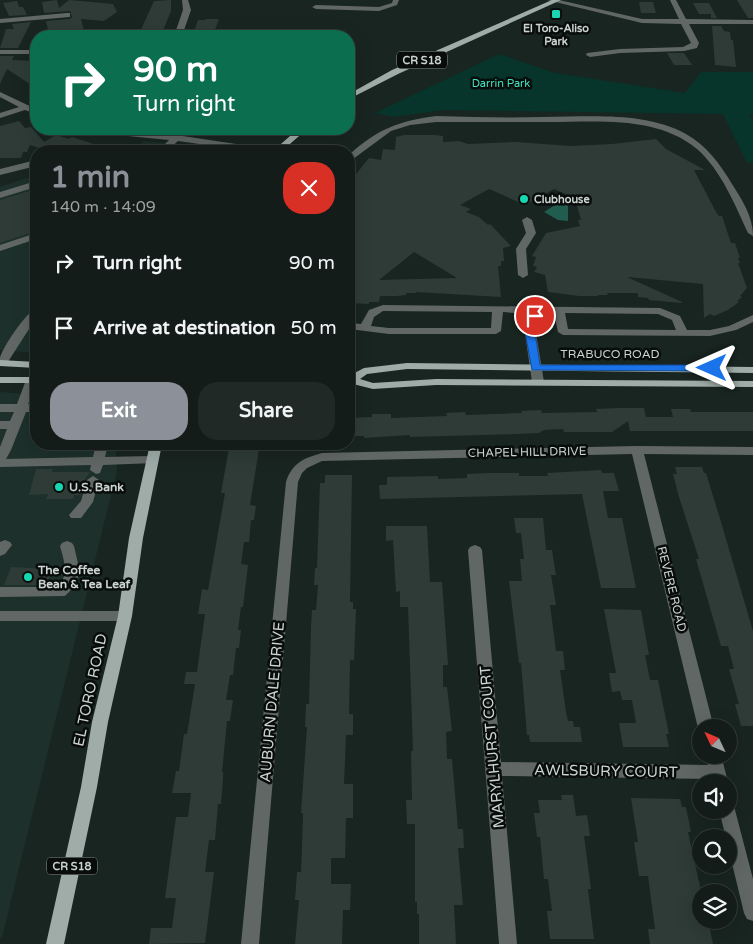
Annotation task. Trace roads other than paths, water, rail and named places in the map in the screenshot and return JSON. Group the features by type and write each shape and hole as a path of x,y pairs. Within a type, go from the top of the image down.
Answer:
{"main road":[{"name":"CR S18","path":"355,95 395,72 555,0"},
{"path":"284,145 296,135"},
{"path":"1,363 30,365"},
{"name":"TRABUCO ROAD","path":"355,377 364,372 407,366 753,370"},
{"path":"0,380 30,380"},
{"name":"TRABUCO ROAD","path":"355,381 373,386 436,382 753,384"},
{"name":"EL TORO ROAD","path":"54,944 89,788 100,722 125,616 136,538 154,450"}],"street":[{"path":"180,30 187,10 185,0"},
{"path":"555,0 620,17 684,22 753,22"},
{"path":"590,54 691,48 696,43 673,0"},
{"path":"316,7 363,10 379,9 395,2"},
{"path":"0,21 67,15"},
{"path":"0,52 30,52"},
{"path":"0,94 30,109"},
{"path":"0,116 26,107"},
{"path":"355,153 380,132 416,121 436,119 612,120 649,124 678,133 707,153 741,207 753,232"},
{"path":"147,135 228,145"},
{"path":"168,145 176,138"},
{"path":"0,172 30,164"},
{"path":"0,195 30,186"},
{"path":"523,275 521,249 531,233 527,220"},
{"path":"0,248 30,238"},
{"path":"365,328 370,314 375,310 383,308 667,312 679,321 684,334"},
{"path":"355,327 389,331 496,331 498,309"},
{"path":"527,310 518,315 521,325 530,332 538,382"},
{"path":"559,310 563,332 710,333 732,328 753,318"},
{"path":"1,363 30,324"},
{"path":"0,458 4,444 15,425 30,389"},
{"path":"0,408 30,408"},
{"path":"0,425 15,425"},
{"path":"76,515 87,502 101,450"},
{"name":"CHAPEL HILL DRIVE","path":"302,464 322,457 637,450 753,451"},
{"name":"REVERE ROAD","path":"637,450 704,719"},
{"path":"0,463 96,470 151,460"},
{"name":"AUBURN DALE DRIVE","path":"250,944 292,482 295,471 302,464"},
{"path":"0,592 60,592 72,580 74,571 67,546"},
{"name":"MARYLHURST COURT","path":"476,550 508,944"},
{"path":"0,616 125,616"},
{"name":"AWLSBURY COURT","path":"494,769 692,776"},
{"path":"729,819 753,913"}],"place":[{"name":"El Toro-Aliso Park","path":"556,14"},
{"name":"Clubhouse","path":"524,199"},
{"name":"U.S. Bank","path":"59,487"},
{"name":"The Coffee Bean & Tea Leaf","path":"28,577"}],"park label":[{"name":"Darrin Park","path":"501,83"}]}
